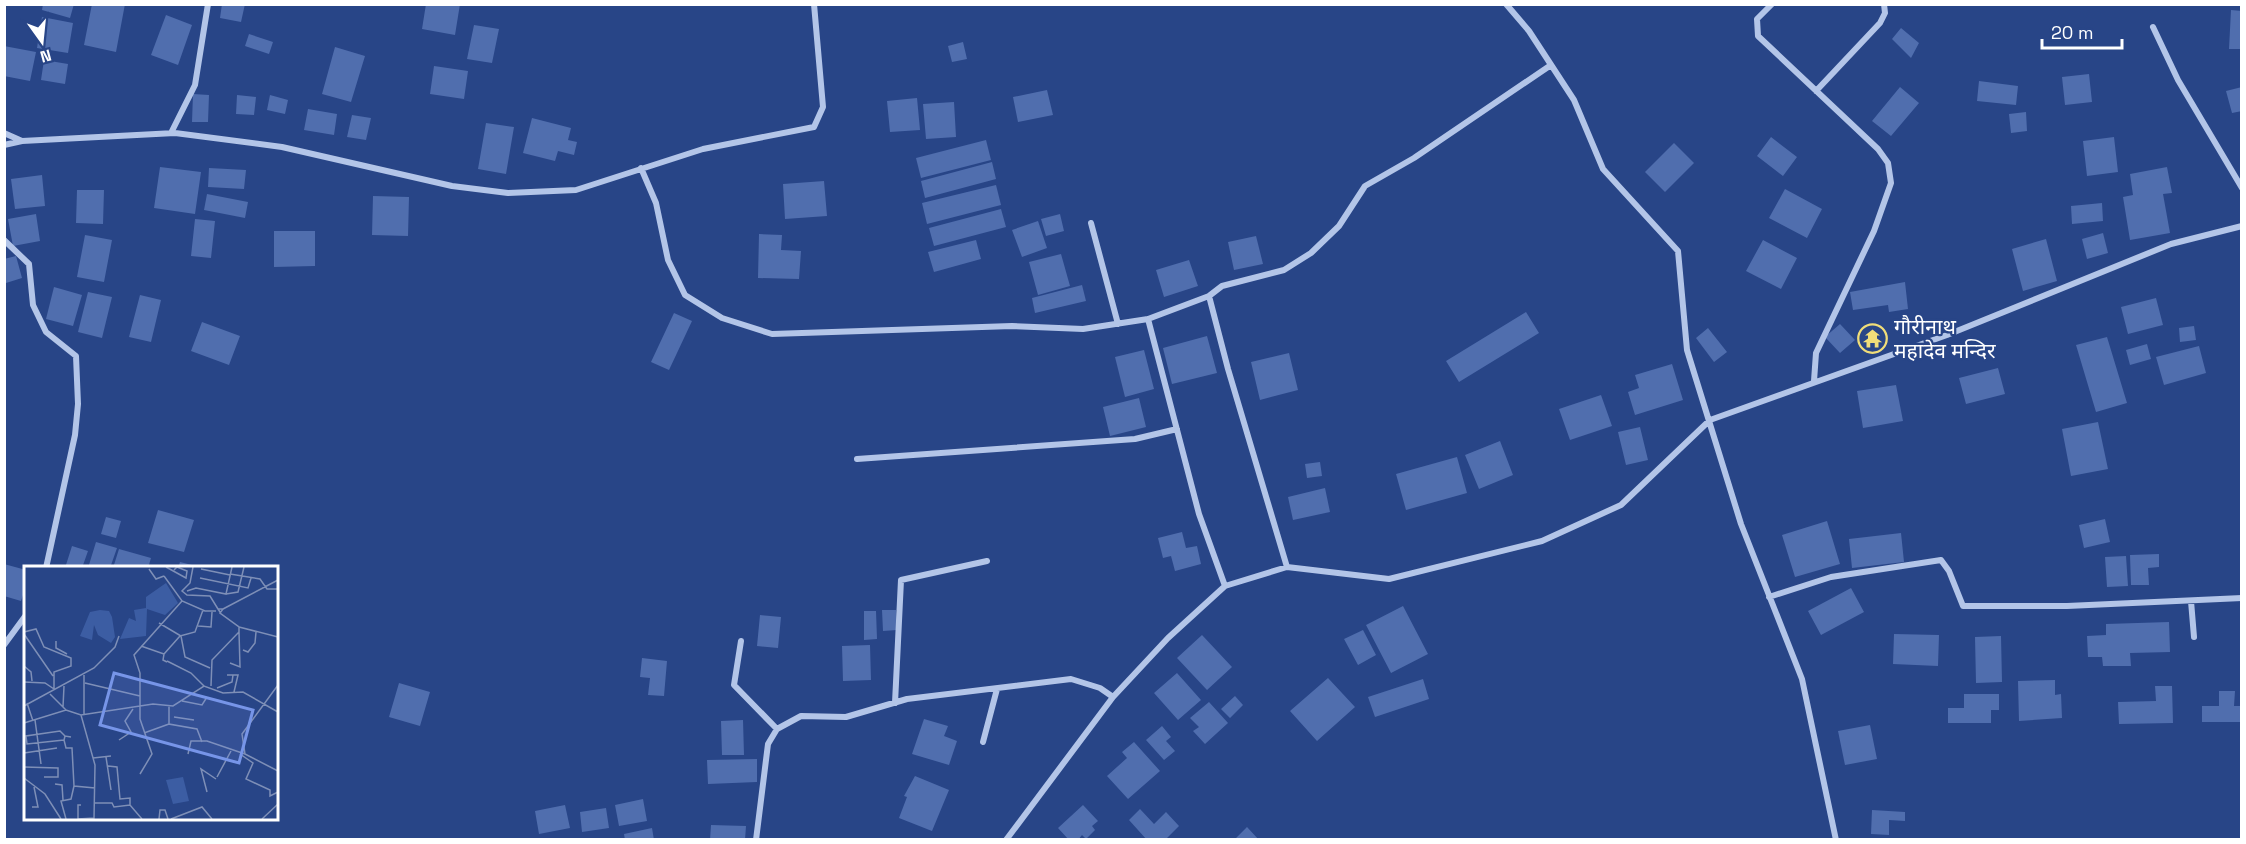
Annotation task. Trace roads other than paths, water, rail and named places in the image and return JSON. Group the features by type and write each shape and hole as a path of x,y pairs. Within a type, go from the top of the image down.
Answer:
{"street":[{"path":"171,133 195,85 208,4"},
{"path":"4,145 22,141 171,133 282,147 452,186 508,193 576,190 703,149 814,127 823,107 814,4"},
{"path":"1506,4 1529,31 1574,100 1603,169 1678,251 1687,350 1741,524 1802,679 1836,840"},
{"path":"1772,4 1757,19 1758,36 1878,149 1888,163 1891,183 1874,231 1815,353 1814,381"},
{"path":"1816,91 1880,22 1887,6 1884,4"},
{"path":"2153,27 2178,80 2241,188"},
{"path":"641,168 656,203 669,260 685,295 722,318 772,334 1012,326 1083,329 1148,319 1209,296 1222,286 1284,270 1311,253 1340,226 1365,186 1414,158 1551,64"},
{"path":"4,133 22,141"},
{"path":"1091,223 1118,324"},
{"path":"1006,840 1113,697 1168,638 1225,586 1287,567 1389,579 1542,541 1621,505 1710,420 1947,335 2171,244 2241,226"},
{"path":"4,240 29,264 33,305 46,332 76,356 78,404 75,435 46,566"},
{"path":"1209,296 1228,369 1287,567"},
{"path":"1148,319 1199,514 1225,586"},
{"path":"857,459 1125,440 1177,429"},
{"path":"1769,597 1831,577 1941,560 1949,571 1963,606 2241,598"},
{"path":"895,703 901,580 987,561"},
{"path":"2191,601 2194,638"},
{"path":"4,645 24,618"},
{"path":"741,642 734,685 777,729"},
{"path":"756,840 768,744 777,729 801,716 846,717 895,703 1071,679 1100,688 1113,697"},
{"path":"983,742 997,689"}],"place":[{"name":"गौरीनाथ महादेव मन्दिर","path":"1873,338"}]}
